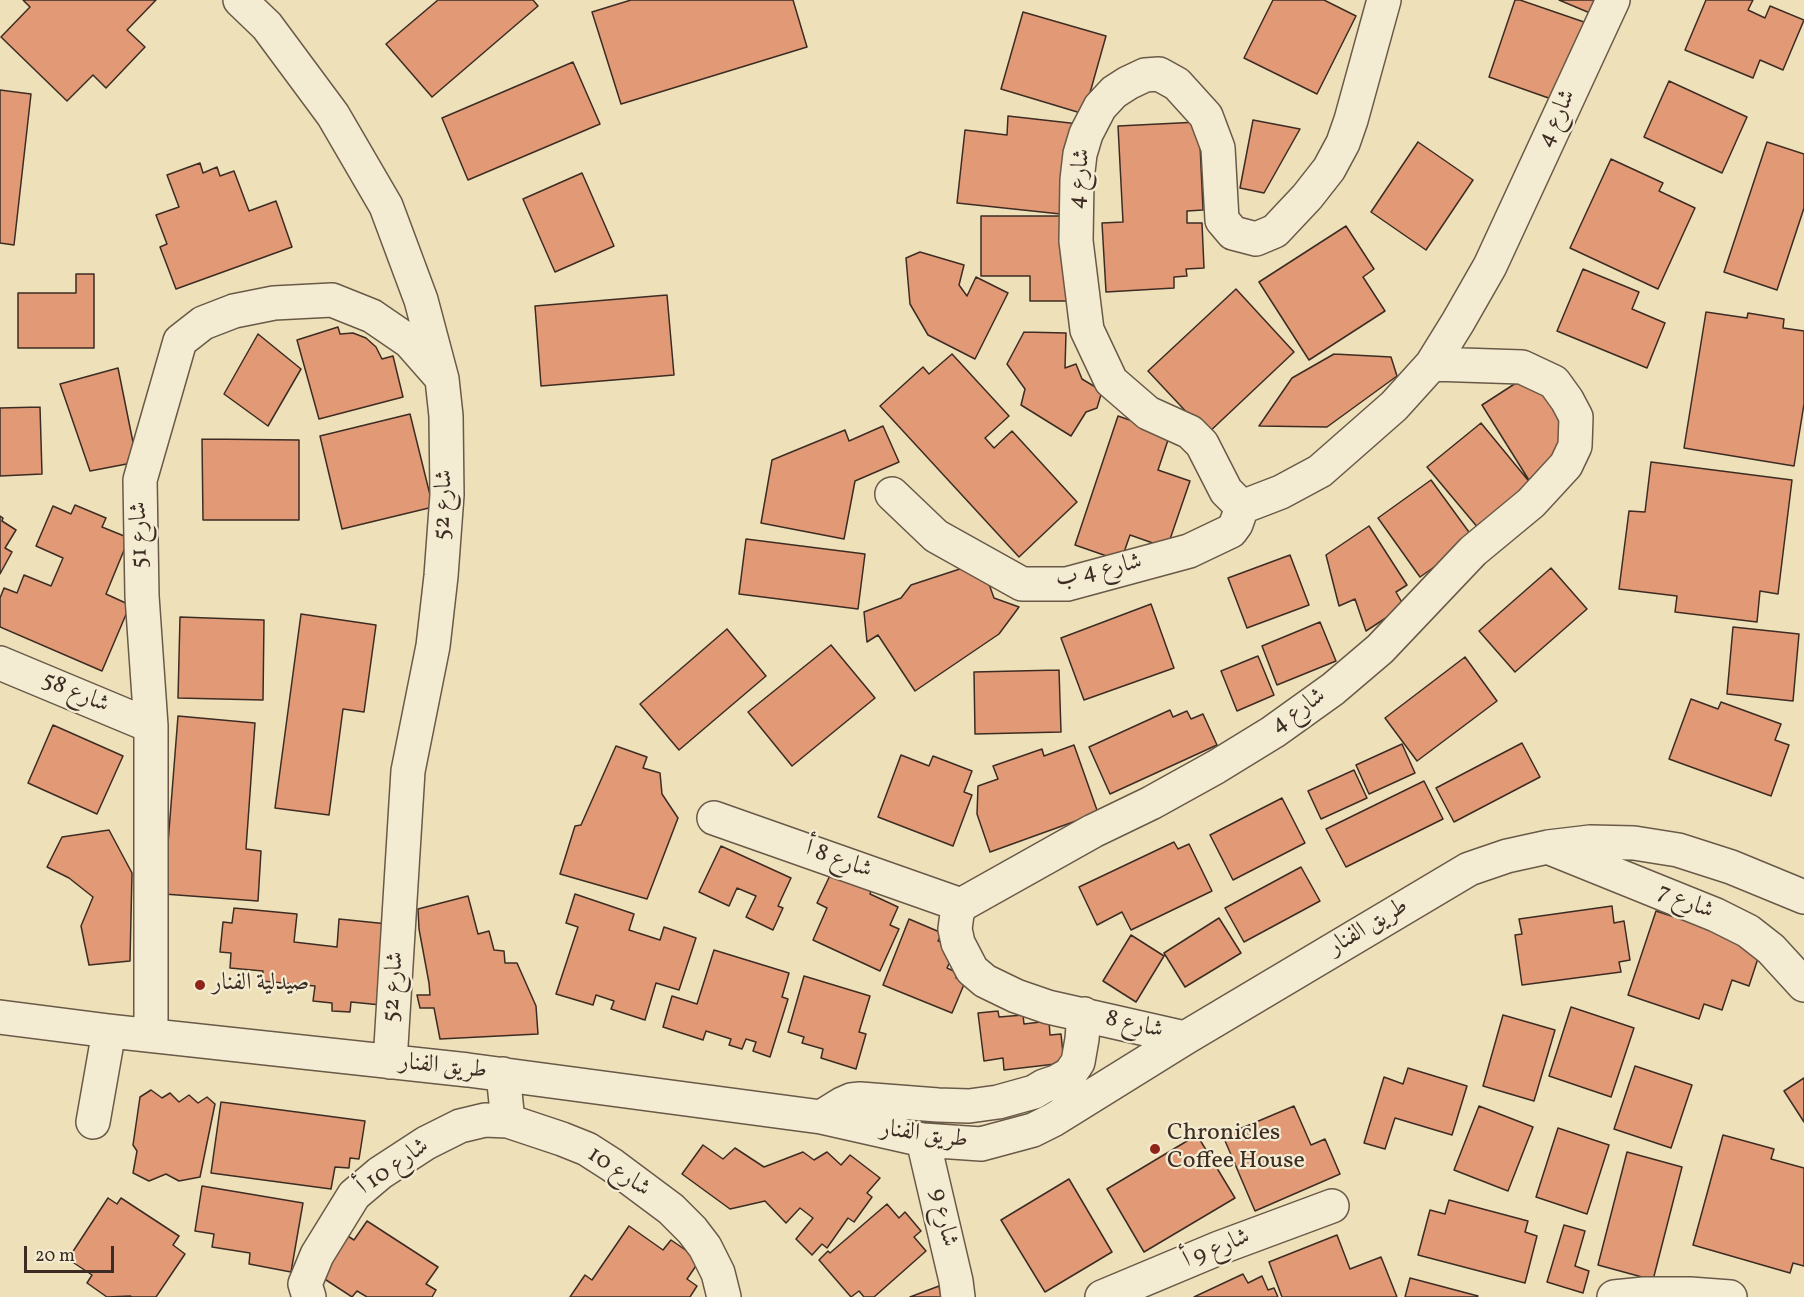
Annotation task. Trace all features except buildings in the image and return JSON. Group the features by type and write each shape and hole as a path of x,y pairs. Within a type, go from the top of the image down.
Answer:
{"street":[{"name":"شارع 52","path":"240,0 267,26 333,115 386,206 421,300 442,379 446,416 447,495 441,576 433,646 408,771 390,1062"},
{"name":"شارع 4","path":"1384,0 1343,143 1329,169 1308,197 1275,231 1256,239 1233,232 1222,220 1218,148 1206,116 1177,84 1159,74 1145,75 1114,92 1100,107 1086,134 1080,154 1077,180 1076,241 1087,330 1112,381 1148,413 1190,432 1202,444 1226,491 1242,507 1281,492 1320,471 1394,406 1432,364 1490,266 1613,0"},
{"name":"شارع 51","path":"151,1035 151,726 142,596 140,480 180,341 203,323 234,311 274,303 332,300 372,316 410,342 442,379"},
{"name":"شارع 4","path":"961,905 1093,831 1151,803 1216,767 1273,732 1332,689 1380,649 1473,551 1531,503 1566,465 1575,446 1576,417 1568,399 1554,382 1522,368 1432,364"},
{"name":"شارع 4 ب","path":"892,494 936,536 1022,584 1067,584 1189,551 1231,531 1242,507"},
{"name":"شارع 58","path":"0,663 151,726"},
{"name":"شارع 8 أ","path":"714,818 961,905"},
{"name":"طريق الفنار","path":"0,1017 503,1074 820,1117 923,1140 981,1144 1033,1130 1469,869 1507,856 1548,847 1590,842 1634,843 1678,850 1731,867 1804,897"},
{"name":"شارع 7","path":"1548,847 1716,915 1748,931 1771,949 1804,985"},
{"path":"820,1117 842,1104 860,1099 969,1106 998,1102 1034,1092 1056,1082 1070,1074 1078,1062 1083,1039 1084,1014 1048,1007 1016,996 978,977 966,962 958,943 955,929 961,905"},
{"name":"شارع 8","path":"1084,1014 1185,1038"},
{"path":"93,1122 108,1031"},
{"path":"503,1074 508,1121"},
{"name":"شارع 10 أ","path":"309,1297 305,1284 317,1255 354,1195 380,1173 426,1143 460,1126 485,1120 508,1121"},
{"name":"شارع 10","path":"508,1121 587,1149 671,1209 705,1247 718,1273 724,1297"},
{"name":"شارع 9","path":"923,1140 958,1297"},
{"name":"شارع 9 أ","path":"1102,1297 1219,1248 1332,1206"},
{"path":"1614,1297 1690,1294 1730,1297"}],"place":[{"name":"صيدلية الفنار","path":"200,985"},
{"name":"Chronicles Coffee House","path":"1155,1149"}]}
